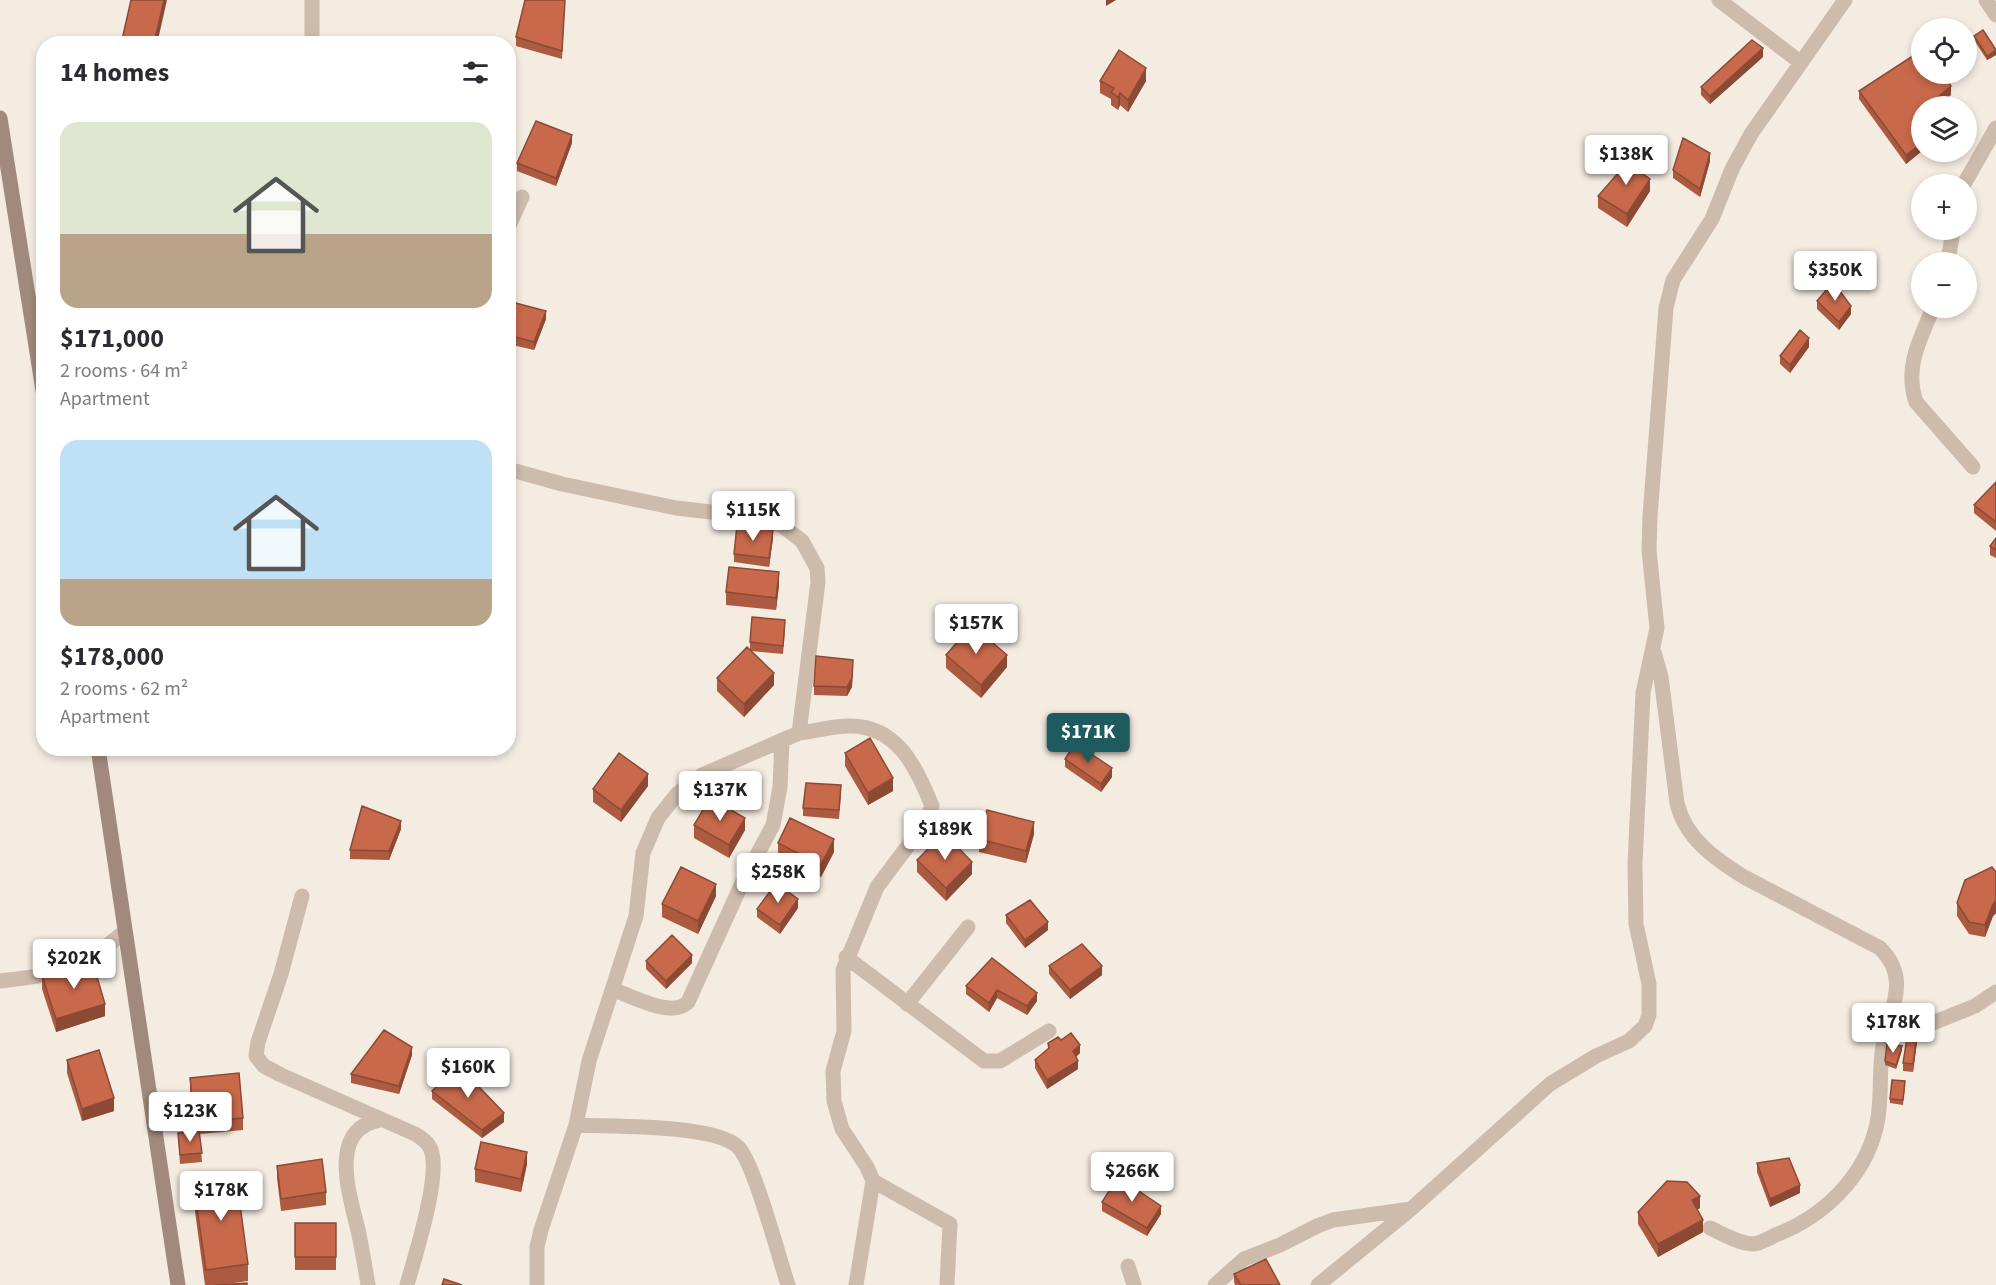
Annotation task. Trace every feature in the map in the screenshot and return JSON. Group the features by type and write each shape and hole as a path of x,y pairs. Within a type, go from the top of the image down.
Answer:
{"main road":[{"path":"0,118 36,346"},
{"path":"99,756 178,1285"}],"street":[{"path":"312,0 312,36"},
{"path":"1719,0 1800,62"},
{"path":"1318,1285 1411,1209 1550,1084 1588,1060 1629,1041 1645,1026 1649,1015 1649,984 1636,924 1635,864 1643,693 1657,618 1649,550 1666,308 1670,290 1680,266 1712,219 1732,169 1751,134 1845,0"},
{"path":"1986,0 1996,15"},
{"path":"1970,174 1996,129"},
{"path":"516,210 522,197"},
{"path":"1929,318 1914,357 1911,388 1916,402 1973,467"},
{"path":"516,472 676,508 755,517 781,525 802,541 817,568 818,582 799,733"},
{"path":"1653,649 1661,677 1677,803 1686,827 1713,855 1744,877 1880,948 1893,963 1898,980 1883,1045 1879,1113 1873,1140 1859,1165 1834,1200 1799,1227 1754,1244 1731,1238 1710,1228"},
{"path":"537,1285 537,1247 541,1230 576,1125 589,1062 636,916 643,853 658,818 677,794 702,775 799,733 847,726 874,730 888,737 910,760 932,806 925,823 878,887 846,957 842,979 844,1031 833,1071 834,1101 842,1129 867,1167 873,1181 856,1285"},
{"path":"613,990 670,1010 682,1008 688,1002 743,881 773,825 780,788 782,740"},
{"path":"302,896 281,974 258,1042 256,1056 264,1066 281,1076 422,1138 433,1155 428,1203 408,1285"},
{"path":"907,1004 968,927"},
{"path":"0,981 33,978 69,970 100,953 124,932"},
{"path":"846,957 979,1058 989,1063 1004,1060 1049,1031"},
{"path":"1890,1020 1913,1031 1975,1006 1996,992"},
{"path":"368,1285 346,1163 350,1143 356,1132 369,1122 380,1120"},
{"path":"576,1125 703,1132 733,1142 740,1148 751,1170 788,1285"},
{"path":"873,1181 950,1224 947,1285"},
{"path":"1215,1285 1244,1259 1332,1220 1411,1209"},
{"path":"1128,1266 1134,1285"}],"building":[{"path":"131,0 164,0 156,36 123,36"},
{"path":"525,0 565,0 562,51 516,37"},
{"path":"1983,30 1996,50 1987,56 1977,41 1977,34"},
{"path":"1752,40 1763,48 1710,96 1701,87"},
{"path":"1119,50 1146,68 1128,100 1120,93 1118,97 1111,92 1114,88 1100,81"},
{"path":"1911,57 1911,84 1950,84 1951,86 1939,96 1911,96 1911,151 1906,155 1859,91"},
{"path":"536,121 572,135 556,178 517,163"},
{"path":"1683,138 1710,153 1700,189 1673,170"},
{"path":"1633,156 1642,163 1639,171 1650,179 1627,214 1598,196"},
{"path":"1833,282 1851,306 1839,322 1817,301"},
{"path":"516,303 546,311 534,342 516,337"},
{"path":"1800,330 1809,338 1790,365 1780,356"},
{"path":"1996,482 1996,522 1974,505"},
{"path":"737,525 773,530 769,558 734,554"},
{"path":"1996,538 1996,550 1990,546"},
{"path":"729,567 779,572 776,598 726,592"},
{"path":"752,617 785,620 783,646 750,642"},
{"path":"972,625 1007,655 981,685 946,655"},
{"path":"747,647 774,673 744,704 717,678"},
{"path":"816,656 853,660 852,678 847,687 814,686"},
{"path":"870,738 893,778 868,793 845,753"},
{"path":"1075,743 1112,768 1101,784 1065,759"},
{"path":"619,753 648,774 621,810 593,789"},
{"path":"806,783 841,785 839,810 803,808"},
{"path":"710,798 745,818 729,845 694,825"},
{"path":"362,806 401,821 389,851 350,850"},
{"path":"987,810 1034,822 1026,851 979,839"},
{"path":"790,818 834,839 821,865 778,843"},
{"path":"944,833 972,862 946,888 917,860"},
{"path":"681,867 716,884 698,921 662,904"},
{"path":"1992,867 1996,872 1996,901 1985,925 1969,922 1957,903 1965,880"},
{"path":"776,883 798,899 780,925 757,909"},
{"path":"1030,900 1048,922 1025,940 1006,915"},
{"path":"672,935 692,955 666,981 646,961"},
{"path":"1082,944 1102,966 1070,990 1049,966"},
{"path":"992,958 1037,993 1027,1006 997,990 989,1003 966,986"},
{"path":"92,960 105,1004 56,1019 42,976"},
{"path":"384,1030 412,1047 399,1086 351,1074"},
{"path":"1908,1032 1917,1034 1913,1064 1903,1063"},
{"path":"1071,1033 1080,1045 1073,1051 1078,1061 1047,1080 1035,1060 1049,1048 1048,1043 1058,1037 1061,1040"},
{"path":"1887,1044 1902,1046 1896,1065 1885,1061"},
{"path":"99,1050 114,1098 82,1109 67,1060"},
{"path":"459,1066 504,1113 482,1130 432,1091"},
{"path":"239,1073 243,1118 195,1122 190,1078"},
{"path":"1892,1080 1905,1081 1903,1100 1890,1099"},
{"path":"199,1131 202,1153 180,1155 178,1133"},
{"path":"481,1142 527,1152 521,1179 475,1169"},
{"path":"1789,1158 1800,1185 1770,1199 1757,1163"},
{"path":"322,1159 326,1192 281,1199 277,1166"},
{"path":"236,1175 248,1264 206,1270 193,1181"},
{"path":"1118,1177 1161,1206 1147,1228 1102,1202"},
{"path":"1667,1181 1687,1182 1700,1196 1692,1200 1703,1220 1658,1244 1638,1212"},
{"path":"295,1223 336,1223 336,1257 295,1257"},
{"path":"1266,1259 1280,1285 1241,1285 1234,1274"},
{"path":"444,1279 462,1285 442,1285"},
{"path":"247,1283 247,1285 215,1285"}]}
